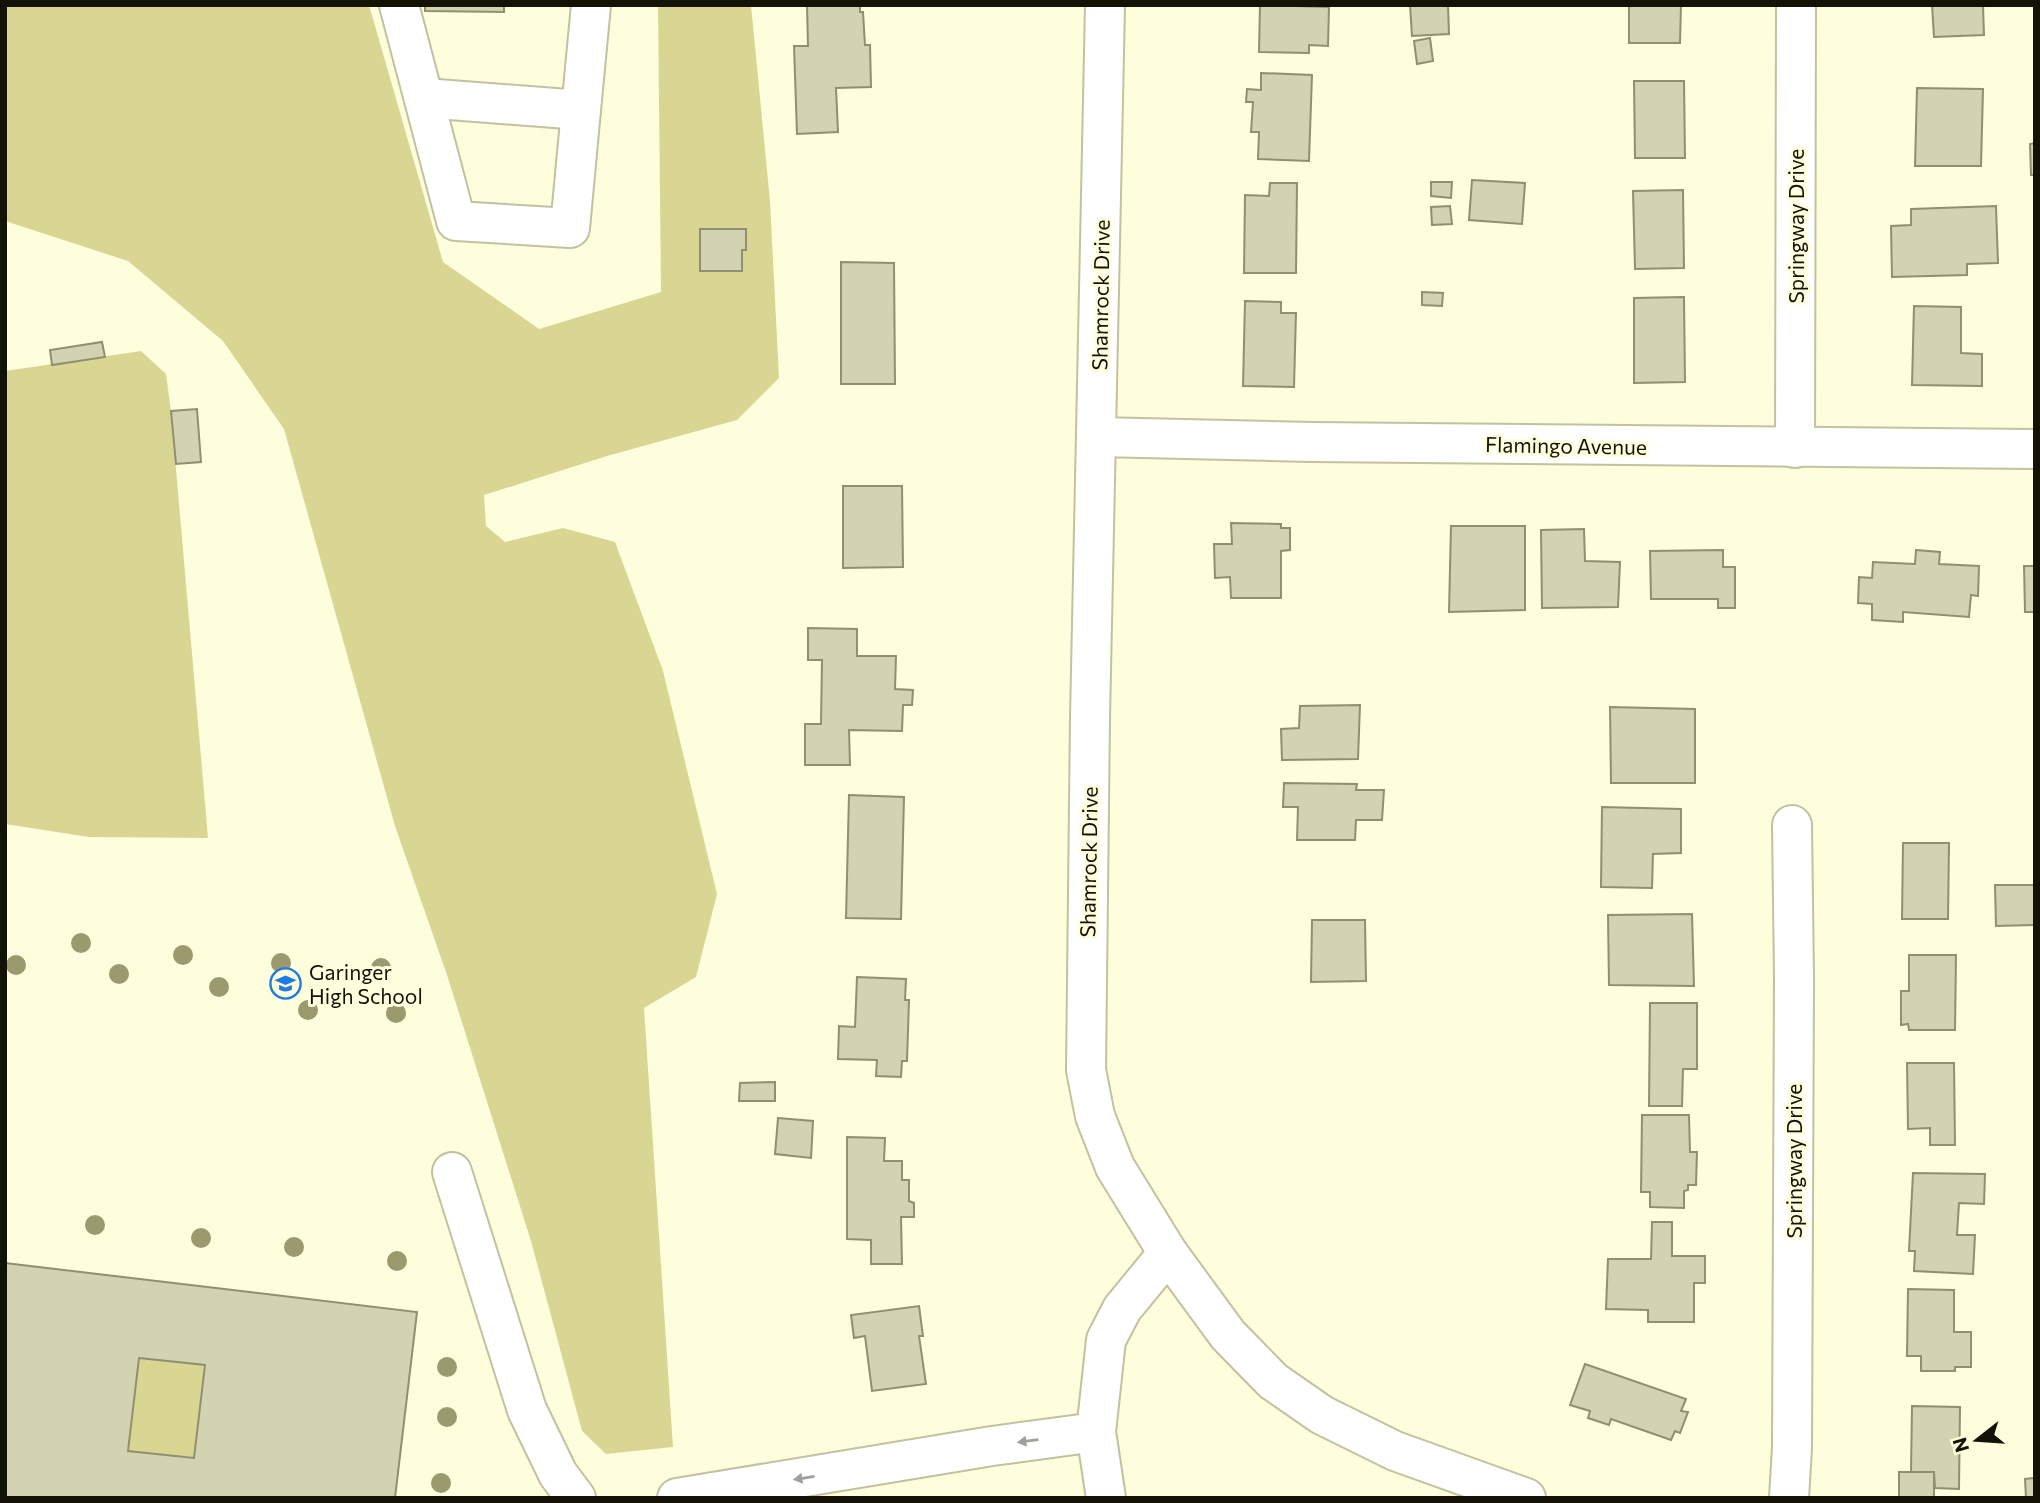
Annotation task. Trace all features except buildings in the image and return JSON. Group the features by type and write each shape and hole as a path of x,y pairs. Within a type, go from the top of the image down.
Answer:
{"street":[{"path":"399,5 456,221 570,228 591,5"},
{"name":"Shamrock Drive","path":"1105,5 1098,437 1090,706 1086,1070 1095,1116 1115,1167 1168,1253 1228,1335 1273,1381 1322,1415 1395,1451 1526,1498"},
{"name":"Springway Drive","path":"1795,448 1796,5"},
{"path":"424,98 581,110"},
{"name":"Flamingo Avenue","path":"1098,437 2035,449"},
{"name":"Springway Drive","path":"1789,1498 1792,1448 1794,978 1791,825"},
{"path":"452,1172 527,1410 558,1474 576,1498"},
{"path":"1106,1498 1096,1432 1106,1340 1122,1309 1168,1253"},
{"path":"677,1498 992,1446 1096,1432"}],"shaded area":[{"path":"5,5 369,5 443,262 539,329 661,292 658,5 751,5 770,201 779,378 737,420 607,456 484,495 486,526 505,542 563,528 615,542 663,671 717,894 696,977 644,1008 673,1447 606,1454 582,1431 531,1241 447,975 395,826 284,429 223,341 128,261 5,221"},
{"path":"141,351 166,374 208,838 89,837 5,824 5,371"},
{"path":"139,1358 205,1365 194,1458 128,1451"}],"place":[{"name":"Garinger High School","path":"286,983"}]}
